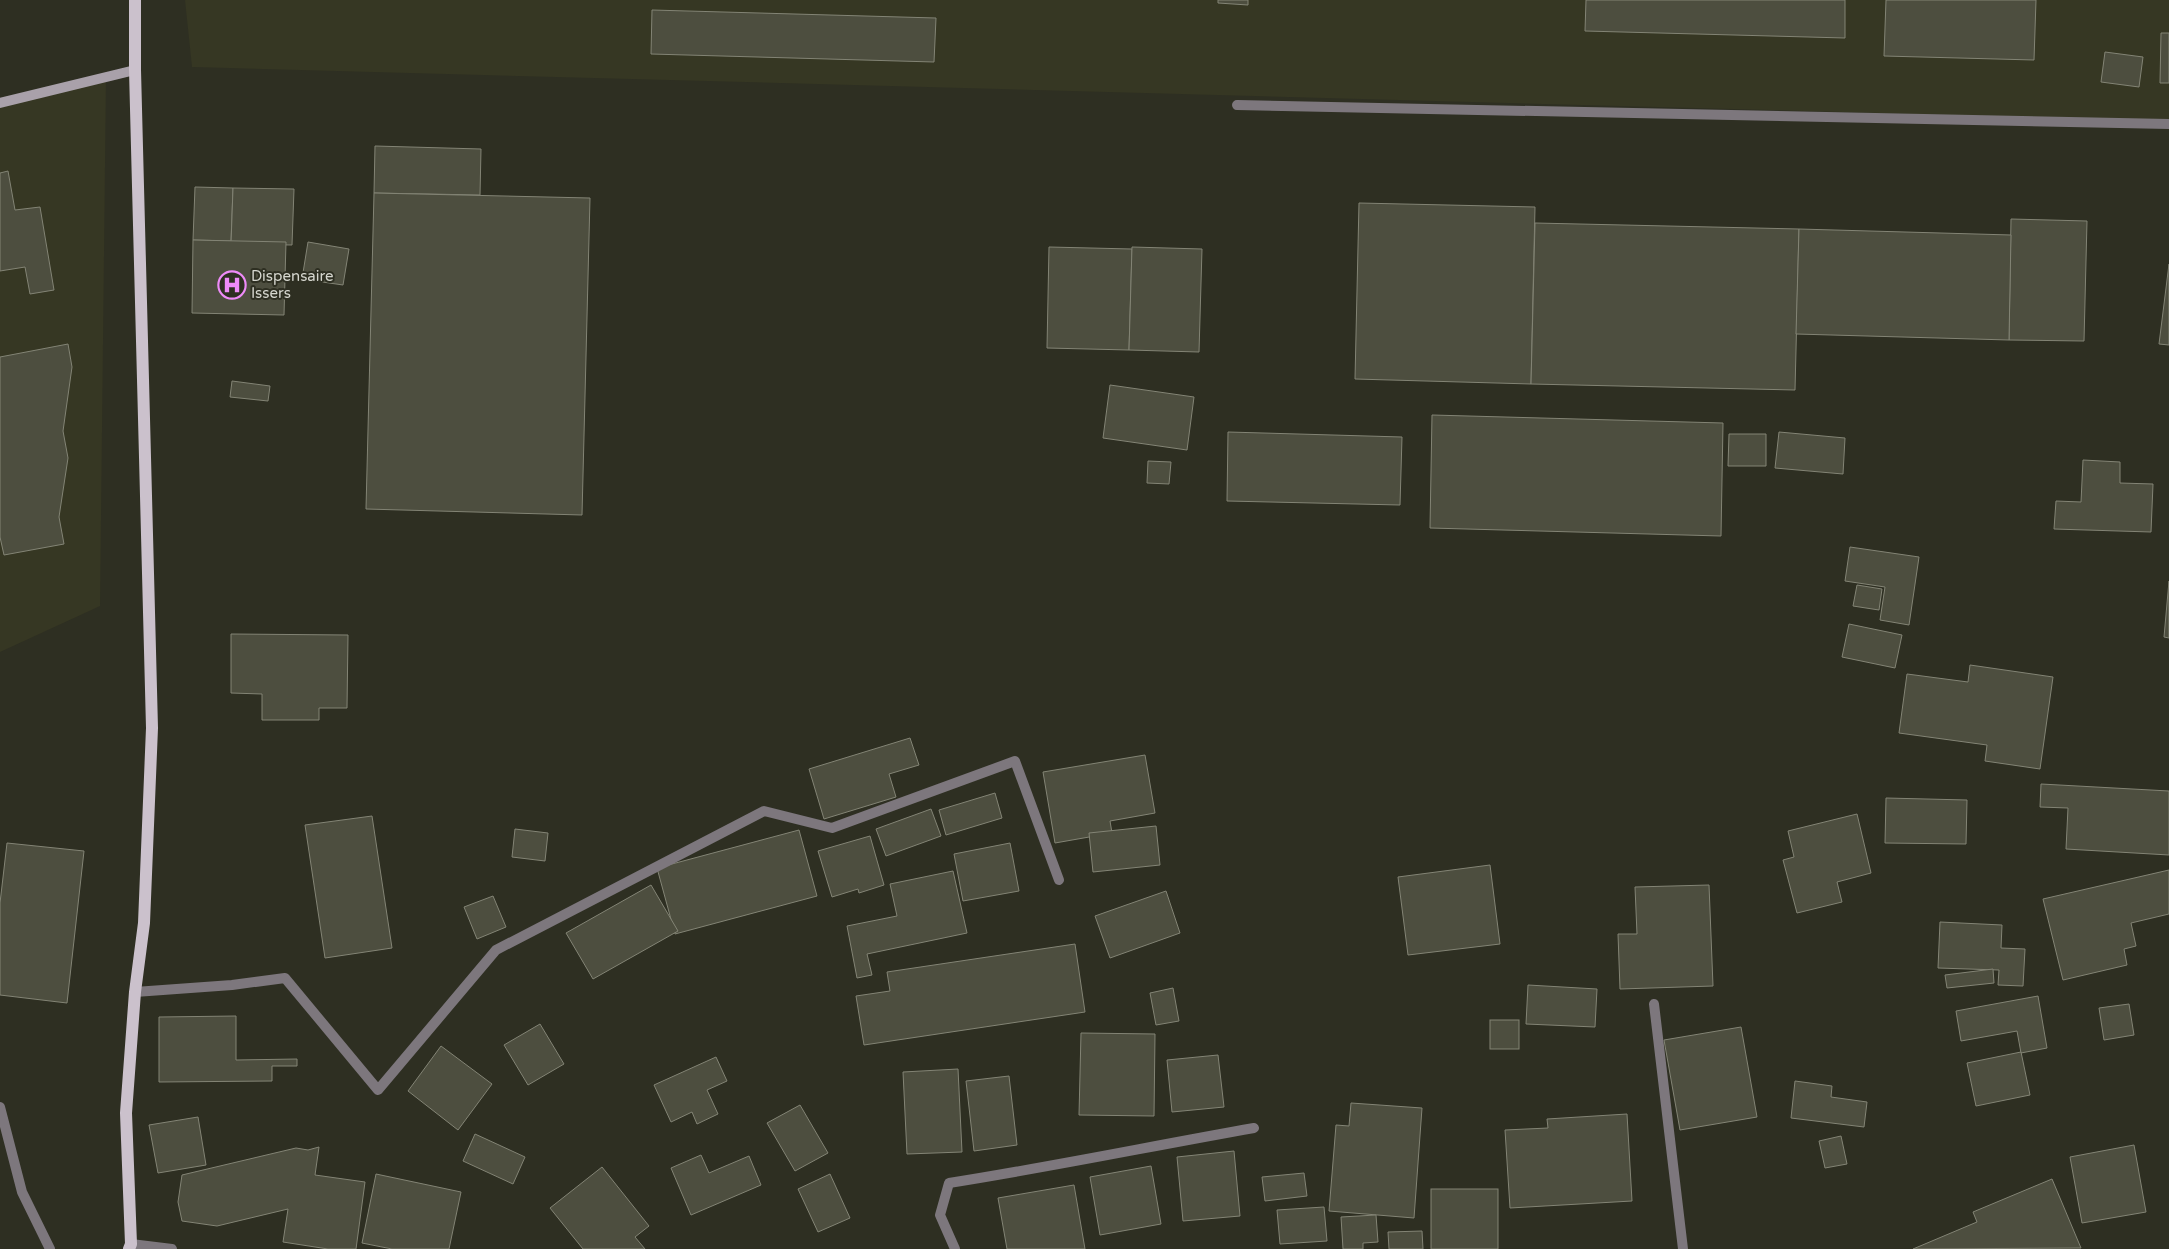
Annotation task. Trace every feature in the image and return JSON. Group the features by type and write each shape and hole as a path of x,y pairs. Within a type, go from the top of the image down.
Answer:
{"main road":[{"path":"130,1246 126,1113 135,992 144,923 152,728 135,70 135,0"},
{"path":"0,102 135,70"}],"street":[{"path":"1236,106 2169,124"},
{"path":"135,992 232,986 285,978 378,1090 496,950 764,811 832,828 1015,761 1059,880"},
{"path":"1654,1004 1683,1249"},
{"path":"0,1107 22,1192 50,1249"},
{"path":"955,1249 940,1214 950,1183 1045,1168 1254,1128"},
{"path":"130,1246 172,1249"}],"shaded area":[{"path":"185,0 2169,0 2169,121 192,67"},
{"path":"106,77 100,606 0,652 0,103"}],"building":[{"path":"1218,0 1248,0 1248,5 1218,3"},
{"path":"1586,0 1845,0 1845,38 1585,31"},
{"path":"1886,0 2036,0 2034,60 1884,56"},
{"path":"652,10 936,18 934,62 651,54"},
{"path":"2161,33 2169,33 2169,83 2160,83"},
{"path":"2105,52 2143,57 2139,87 2101,82"},
{"path":"375,146 481,149 480,195 374,193"},
{"path":"8,171 15,210 40,207 54,290 30,294 25,267 0,271 0,173"},
{"path":"195,187 233,188 231,241 193,240"},
{"path":"233,188 294,189 292,245 231,244"},
{"path":"374,193 590,198 582,515 366,509"},
{"path":"1359,203 1535,207 1531,384 1355,379"},
{"path":"2011,219 2087,221 2084,341 2009,340"},
{"path":"1535,223 1799,229 1795,390 1531,384"},
{"path":"1799,229 2011,235 2009,340 1796,334"},
{"path":"193,240 286,242 284,315 192,313"},
{"path":"308,242 349,249 343,285 302,279"},
{"path":"1049,247 1132,249 1129,350 1047,348"},
{"path":"1132,247 1202,249 1199,352 1129,350"},
{"path":"2169,264 2169,345 2159,344"},
{"path":"68,344 72,367 63,431 68,458 59,517 64,544 4,555 0,537 0,357"},
{"path":"232,381 270,386 268,401 230,397"},
{"path":"1110,385 1194,397 1187,450 1103,438"},
{"path":"1432,415 1723,423 1721,536 1430,528"},
{"path":"1228,432 1402,437 1400,505 1227,501"},
{"path":"1779,432 1845,438 1843,474 1775,468"},
{"path":"1729,434 1766,434 1766,466 1728,466"},
{"path":"2083,460 2120,462 2120,483 2153,484 2151,532 2054,529 2056,501 2081,502"},
{"path":"1148,461 1171,462 1169,484 1147,483"},
{"path":"1850,547 1919,557 1909,625 1880,620 1885,587 1845,581"},
{"path":"2169,581 2169,638 2164,637"},
{"path":"1857,585 1882,589 1879,610 1853,606"},
{"path":"1849,624 1902,635 1895,668 1842,657"},
{"path":"231,634 348,635 347,708 319,708 319,720 262,720 262,694 231,693"},
{"path":"1970,665 2053,677 2040,769 1985,761 1987,745 1899,733 1907,674 1968,682"},
{"path":"910,738 919,765 889,774 896,797 824,819 809,769"},
{"path":"1145,755 1155,813 1110,821 1112,833 1055,843 1043,772"},
{"path":"2041,784 2169,791 2169,855 2066,849 2068,808 2040,807"},
{"path":"995,793 1002,818 946,835 939,810"},
{"path":"1886,798 1967,800 1966,844 1885,843"},
{"path":"931,809 941,836 886,856 876,829"},
{"path":"1857,814 1871,873 1837,882 1842,902 1797,913 1783,860 1794,857 1788,831"},
{"path":"372,816 392,948 325,958 305,825"},
{"path":"1156,826 1160,865 1093,872 1089,833"},
{"path":"515,829 548,833 545,861 512,857"},
{"path":"799,830 817,896 675,934 657,868"},
{"path":"870,836 884,885 859,893 858,889 832,897 818,851"},
{"path":"7,843 84,851 67,1003 0,995 0,903"},
{"path":"1010,843 1019,891 963,901 954,854"},
{"path":"1490,865 1500,944 1408,955 1398,877"},
{"path":"2169,870 2169,914 2131,923 2136,946 2124,949 2127,965 2063,980 2043,899"},
{"path":"953,871 967,933 867,954 872,975 857,978 847,926 897,916 890,884"},
{"path":"651,885 678,931 593,979 566,933"},
{"path":"1709,885 1713,986 1620,989 1618,934 1637,934 1635,887"},
{"path":"1166,891 1180,933 1110,958 1095,916"},
{"path":"493,896 506,927 477,939 464,907"},
{"path":"1940,922 2002,925 2001,948 2025,949 2023,986 1998,985 1999,970 1938,968"},
{"path":"1075,944 1085,1012 864,1045 856,996 890,991 887,972"},
{"path":"1993,969 1994,983 1947,988 1945,975"},
{"path":"1528,985 1597,989 1595,1027 1526,1024"},
{"path":"1173,988 1179,1021 1156,1025 1150,993"},
{"path":"2038,996 2047,1048 2021,1053 2017,1031 1961,1041 1956,1011"},
{"path":"2129,1004 2134,1035 2104,1040 2099,1008"},
{"path":"236,1016 236,1060 297,1059 297,1066 272,1066 272,1081 159,1082 159,1017"},
{"path":"1490,1020 1519,1020 1519,1049 1490,1049"},
{"path":"540,1024 564,1064 528,1085 504,1045"},
{"path":"1741,1027 1757,1117 1680,1130 1664,1040"},
{"path":"1081,1033 1155,1034 1154,1116 1079,1115"},
{"path":"441,1046 492,1084 458,1130 408,1091"},
{"path":"2021,1052 2030,1095 1976,1106 1967,1063"},
{"path":"1218,1055 1224,1107 1172,1112 1167,1060"},
{"path":"716,1057 727,1081 707,1090 718,1114 697,1124 692,1112 671,1122 654,1085"},
{"path":"958,1069 962,1152 907,1154 903,1072"},
{"path":"1009,1076 1017,1145 974,1151 966,1081"},
{"path":"1795,1081 1832,1086 1831,1097 1867,1102 1864,1127 1791,1118"},
{"path":"1351,1103 1422,1108 1414,1218 1329,1211 1336,1125 1349,1126"},
{"path":"800,1105 828,1153 795,1171 767,1123"},
{"path":"1627,1114 1632,1201 1510,1208 1505,1130 1548,1128 1547,1119"},
{"path":"198,1117 206,1165 158,1173 149,1125"},
{"path":"475,1134 525,1157 513,1184 463,1161"},
{"path":"1841,1136 1847,1164 1825,1168 1819,1141"},
{"path":"2134,1145 2146,1212 2082,1223 2070,1157"},
{"path":"319,1147 315,1175 365,1182 356,1249 328,1249 283,1242 288,1209 217,1226 182,1221 178,1202 182,1175 296,1148 308,1150"},
{"path":"1234,1151 1240,1216 1183,1221 1177,1157"},
{"path":"701,1155 709,1173 749,1156 761,1185 691,1215 671,1168"},
{"path":"1151,1166 1161,1224 1100,1235 1090,1177"},
{"path":"602,1167 649,1226 635,1237 645,1249 583,1249 550,1208"},
{"path":"1304,1173 1307,1196 1265,1201 1262,1177"},
{"path":"376,1174 461,1192 449,1249 392,1249 362,1243"},
{"path":"830,1174 850,1218 818,1232 798,1189"},
{"path":"2052,1179 2081,1248 1913,1249 1977,1222 1973,1212"},
{"path":"1074,1185 1085,1249 1007,1249 998,1198"},
{"path":"1431,1189 1498,1189 1498,1249 1431,1249"},
{"path":"1324,1207 1327,1241 1280,1244 1277,1210"},
{"path":"1376,1215 1378,1242 1363,1243 1363,1249 1343,1249 1341,1217"},
{"path":"1422,1231 1423,1249 1389,1249 1388,1232"}],"place":[{"name":"Dispensaire Issers","path":"232,285"}]}
